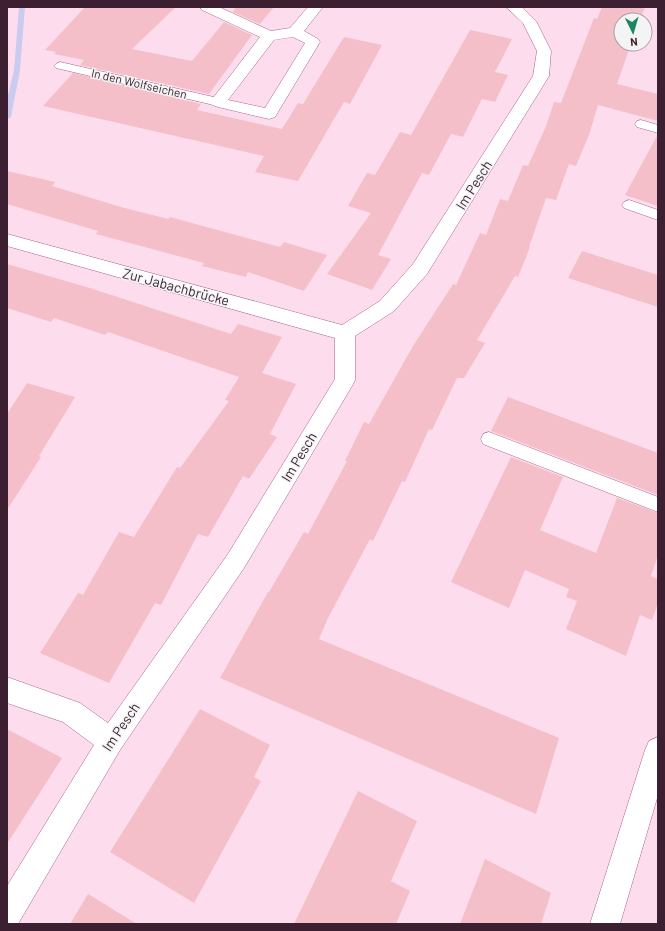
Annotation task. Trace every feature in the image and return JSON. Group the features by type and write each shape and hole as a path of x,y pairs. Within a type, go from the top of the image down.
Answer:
{"street":[{"path":"207,7 269,36 296,32 316,7"},
{"name":"Im Pesch","path":"7,914 111,741 236,561 345,380 345,333 387,306 420,269 541,76 544,51 529,21 513,7"},
{"name":"In den Wolfseichen","path":"218,102 269,114 313,42 296,32"},
{"path":"218,102 269,36"},
{"name":"Zur Jabachbrücke","path":"7,240 345,333"},
{"path":"7,690 71,712 111,741"},
{"path":"605,924 658,750"}],"lane":[{"name":"In den Wolfseichen","path":"60,66 218,102"},
{"path":"641,124 658,129"},
{"path":"629,205 658,215"},
{"path":"489,439 658,505"}],"building":[{"path":"85,7 176,7 132,49 192,61 224,22 252,35 209,94 80,65 84,60 54,54 56,52 45,50"},
{"path":"236,7 274,7 260,24 233,12"},
{"path":"602,7 645,7 643,12 613,12 613,52 628,52 617,84 658,94 658,121 598,105 589,135 576,166 569,164 556,200 546,198 530,247 518,277 515,276 477,340 485,343 464,378 457,378 432,430 429,429 405,482 402,481 373,541 370,539 328,618 319,639 559,738 536,814 220,678 268,592 304,532 308,534 347,461 345,461 364,422 369,424 413,346 453,284 456,285 480,233 486,235 500,199 508,201 523,165 528,166 546,126 554,102 561,103 594,18 597,19"},
{"path":"470,30 512,39 495,72 508,75 495,102 482,99 463,137 451,134 429,175 422,173 378,255 391,259 372,290 327,274 371,213 348,206 367,173 375,175 400,132 411,135"},
{"path":"344,37 382,45 350,104 344,102 298,181 255,172 264,156 43,106 73,73 201,104 197,110 282,129 298,103 303,104"},
{"path":"658,134 658,206 625,195"},
{"path":"7,171 55,182 52,186 121,207 168,219 170,217 280,247 284,242 327,255 304,291 248,272 246,277 202,266 204,263 96,234 98,231 7,204"},
{"path":"582,251 658,275 658,307 568,278"},
{"path":"7,264 90,288 231,334 238,324 282,337 262,373 296,384 270,434 277,437 249,479 243,476 208,537 198,534 161,605 155,603 109,683 40,653 78,593 83,595 119,532 134,537 177,467 180,468 229,401 225,400 239,377 108,332 105,335 54,318 51,322 7,308"},
{"path":"27,383 75,397 39,456 41,457 7,510 7,414"},
{"path":"508,397 658,453 658,495 491,431"},
{"path":"511,457 563,477 540,530 596,553 617,498 658,513 658,555 651,576 658,579 658,603 652,620 640,615 626,656 566,629 577,601 566,597 569,589 525,570 509,608 451,582"},
{"path":"200,709 270,745 254,777 261,781 194,903 110,852"},
{"path":"7,729 62,758 7,844"},
{"path":"358,791 417,821 391,881 410,891 396,924 294,924"},
{"path":"485,859 551,893 541,924 460,924"},
{"path":"88,894 137,924 70,924"}],"waterway":[{"path":"7,117 17,70 22,7"}]}
